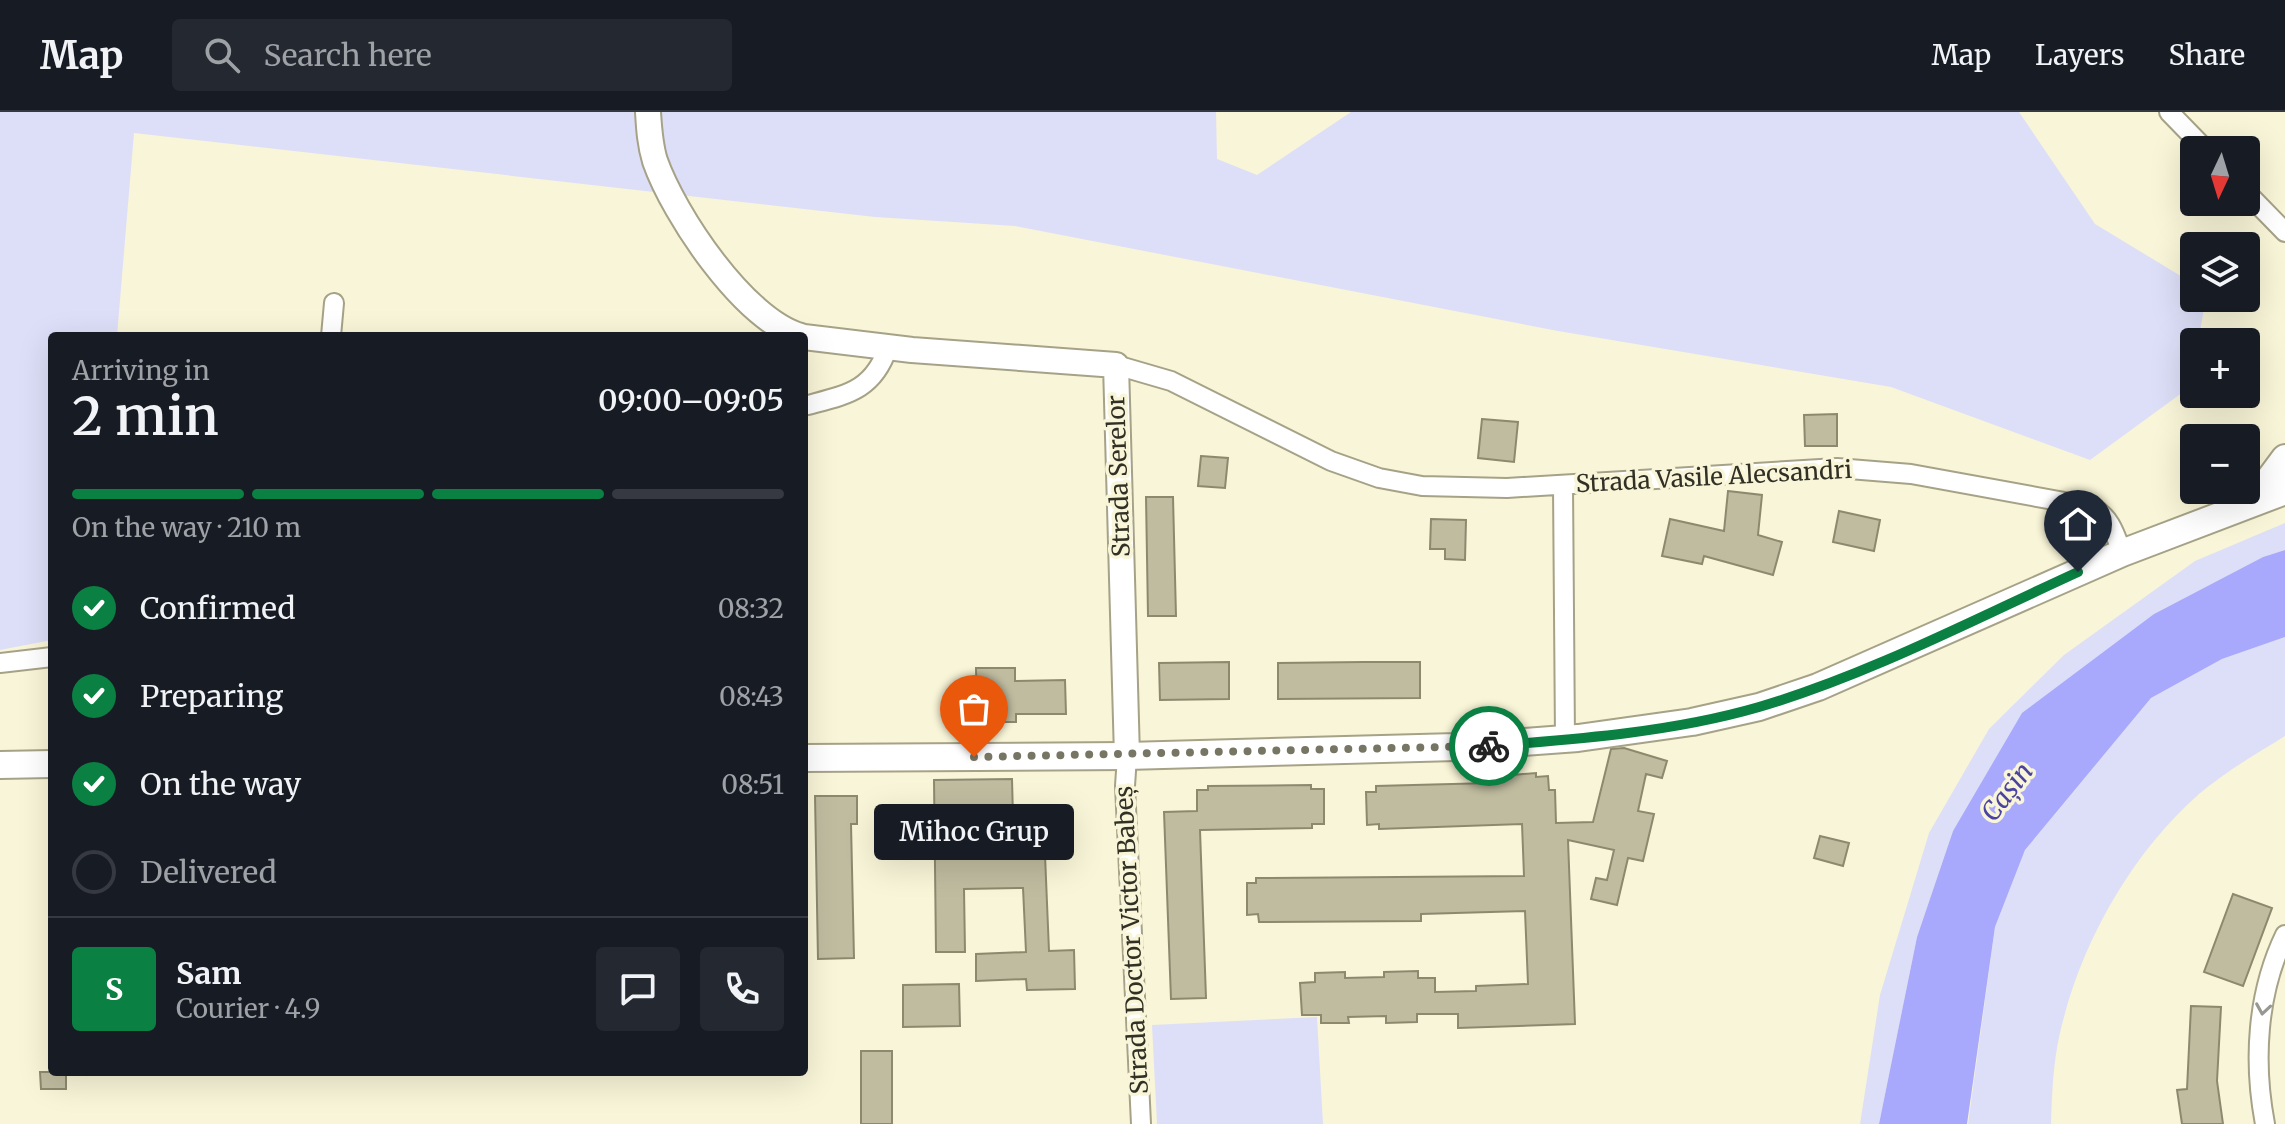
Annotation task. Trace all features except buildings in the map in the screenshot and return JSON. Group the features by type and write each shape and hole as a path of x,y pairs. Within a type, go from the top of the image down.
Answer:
{"main road":[{"path":"2260,492 2285,458"},
{"path":"2260,501 2285,491"},
{"path":"808,758 1127,756 1456,747 1565,739 1692,722 1818,687 2122,553 2251,504"},
{"path":"0,765 48,764"}],"street":[{"name":"Strada Serelor","path":"648,112 654,157 692,231 761,315 774,325 792,332"},
{"path":"2169,112 2192,136"},
{"path":"2260,206 2285,232"},
{"path":"331,332 334,303"},
{"name":"Strada Serelor","path":"808,337 888,347 1116,365 1127,756"},
{"path":"808,405 856,390 878,371 888,347"},
{"name":"Strada Vasile Alecsandri","path":"1116,365 1171,381 1331,461 1379,478 1422,486 1469,489 1563,486 1773,470 1879,470 2072,501 2092,507 2104,514 2122,553"},
{"name":"Strada Vasile Alecsandri","path":"1563,486 1565,739"},
{"path":"0,663 48,657"},
{"name":"Strada Doctor Victor Babeș","path":"1127,756 1124,776 1141,1124"},
{"path":"2265,1124 2258,1068 2261,1020 2270,975 2285,935"}],"shaded area":[{"path":"0,112 1216,112 1217,159 1257,175 1351,112 2019,112 2095,224 2180,276 2180,312 2203,312 2201,328 2180,328 2180,394 2090,460 1891,387 1558,331 1015,226 875,217 134,133 117,332 48,332 48,641 0,650"},
{"path":"2285,523 2285,550 2263,557 2154,614 1953,831 1917,937 1879,1124 1860,1124 1880,995 1929,833 1989,729 2064,655 2195,561"},
{"path":"2285,637 2285,736 2199,794 2151,844 2130,873 2095,934 2069,1000 2056,1056 2051,1124 1968,1124 1995,927 2025,850 2151,698 2222,659"},
{"path":"1317,1017 1323,1124 1157,1124 1152,1025"}],"water":[{"name":"Cașin","path":"2285,550 2285,637 2222,659 2151,698 2025,850 1995,927 1967,1124 1879,1124 1917,937 1953,831 2022,713 2154,614 2263,557"}],"way so far":[{"path":"974,757 1489,746"}],"place":[{"name":"Mihoc Grup","path":"974,757"}],"route":[{"path":"1489,746 1634,731 1759,707 1818,687 2078,572"}]}
